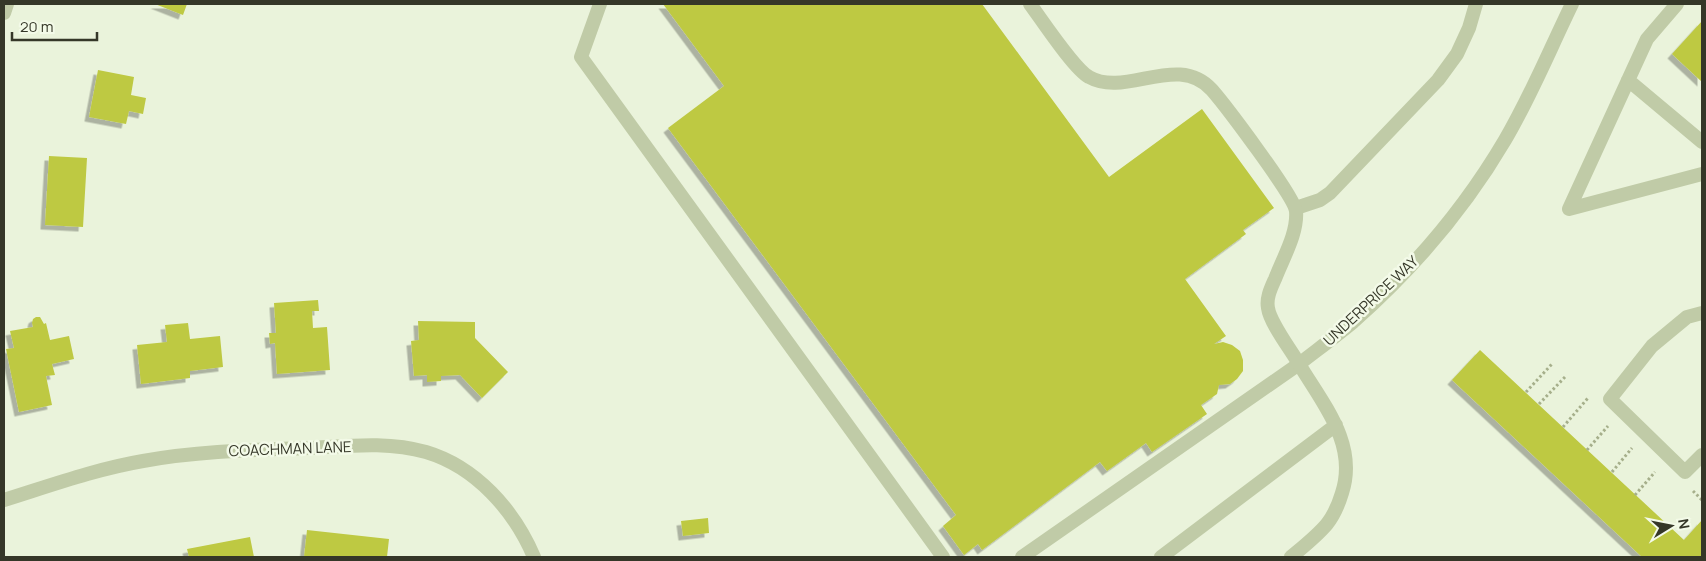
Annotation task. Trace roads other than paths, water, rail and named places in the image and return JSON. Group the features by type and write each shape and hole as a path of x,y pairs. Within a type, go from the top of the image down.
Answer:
{"street":[{"path":"4,13 7,4"},
{"path":"600,4 581,57 943,557"},
{"path":"1030,4 1076,65 1088,77 1104,82 1181,74 1196,78 1210,89 1287,192 1296,208 1296,220 1292,236 1269,293 1268,308 1273,321 1336,425 1344,445 1348,464 1339,504 1328,523 1291,557"},
{"path":"1296,208 1320,200 1330,193 1438,80 1457,54 1470,28 1476,4"},
{"name":"UNDERPRICE WAY","path":"1022,557 1299,364 1353,322 1398,278 1430,245 1458,211 1505,139 1530,93 1572,4"},
{"path":"1677,4 1647,39 1569,209 1702,174"},
{"path":"1628,80 1702,142"},
{"path":"1702,313 1687,317 1652,346 1610,399 1685,472 1702,455"},
{"path":"1161,557 1336,425"},
{"name":"COACHMAN LANE","path":"4,500 140,461 177,455 220,451 397,446 426,453 453,464 477,479 500,501 517,524 534,557"}]}
